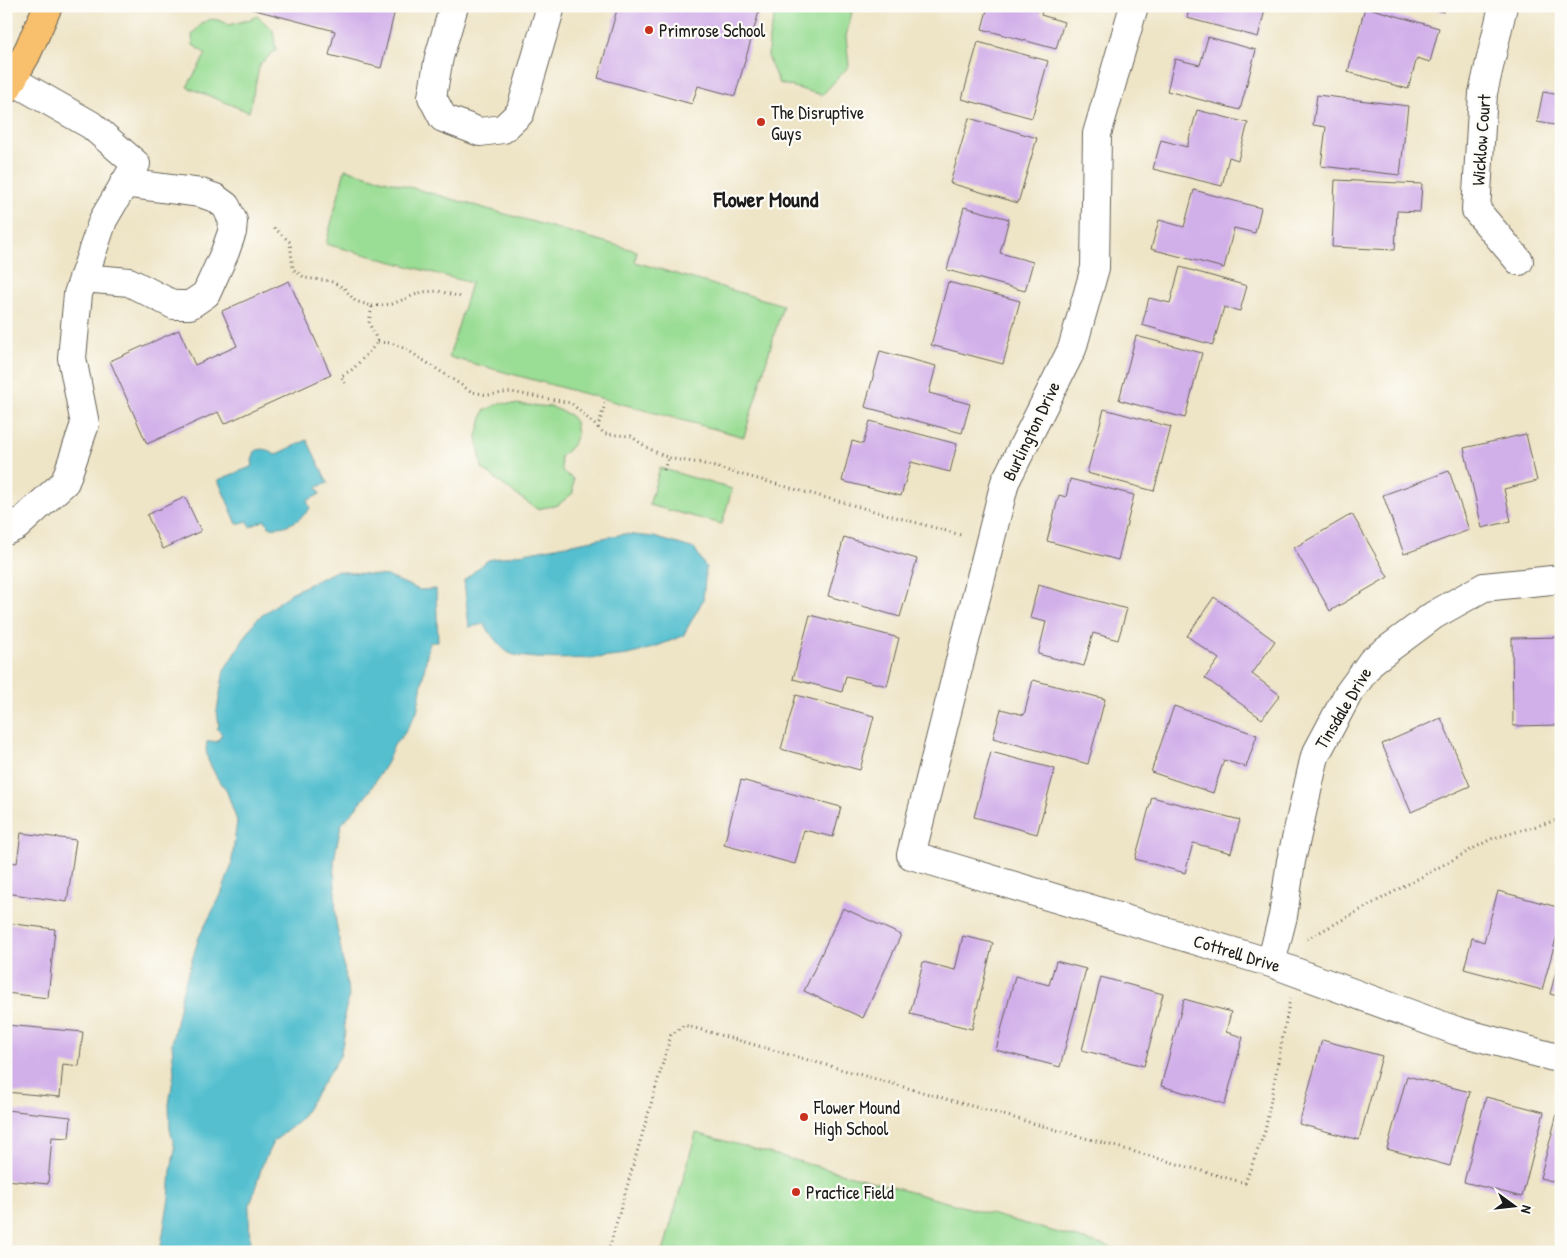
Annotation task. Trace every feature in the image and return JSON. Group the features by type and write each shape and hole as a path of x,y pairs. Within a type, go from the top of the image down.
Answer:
{"main road":[{"path":"9,85 26,55 48,6"}],"street":[{"path":"454,6 439,57 432,97 444,118 480,132 503,129 520,113 551,6"},
{"name":"Burlington Drive","path":"911,855 1005,482 1072,349 1095,268 1097,134 1134,6"},
{"name":"Wicklow Court","path":"1503,6 1484,93 1476,210 1519,260"},
{"path":"6,531 17,526 65,482 85,424 72,358 78,294 102,220 136,164 91,125 9,85"},
{"path":"83,278 129,282 158,295 174,305 190,305 206,294 232,232 233,221 226,206 214,198 201,193 124,183"},
{"name":"Tinsdale Drive","path":"1283,967 1283,916 1291,861 1315,756 1348,694 1372,661 1434,615 1484,587 1561,579"},
{"name":"Cottrell Drive","path":"911,855 1283,967 1458,1031 1561,1060"}],"path":[{"path":"274,228 290,242 293,269 305,278 330,281 344,288 355,301 372,306 392,304 422,292 439,291 461,297"},
{"path":"372,306 369,323 378,342"},
{"path":"345,383 341,376 353,369 378,342"},
{"path":"378,342 390,343 406,349 472,392 488,395 511,392 570,403 605,434 631,436 646,448 668,458 700,463 962,535"},
{"path":"598,428 606,400"},
{"path":"664,470 668,458"},
{"path":"608,1252 671,1034 684,1025 1245,1183 1265,1131 1278,1066 1283,967 1305,940 1491,839 1561,818"}],"green space":[{"path":"777,6 820,6 852,12 846,36 849,66 822,95 779,83 768,58 769,38"},
{"path":"257,16 273,30 276,50 260,64 249,112 187,87 206,54 193,45 192,35 200,26 212,19 229,25"},
{"path":"345,169 637,251 635,262 783,305 744,437 449,357 471,283 326,244"},
{"path":"500,403 552,407 570,415 575,422 577,435 572,446 560,457 562,471 573,479 573,493 558,505 537,509 482,468 477,436 484,411"},
{"path":"660,468 732,489 722,524 649,505"},
{"name":"Practice Field","path":"696,1133 1128,1252 663,1252"}],"water":[{"path":"307,440 328,483 317,487 320,494 307,501 310,508 302,517 281,527 269,527 265,520 250,527 248,521 237,524 218,480 253,466 252,461 255,451 266,450 275,455"},
{"path":"624,534 654,537 695,549 706,568 703,600 683,636 622,656 550,659 518,656 509,653 498,643 484,624 469,627 464,580 488,560"},
{"path":"336,571 387,576 420,590 436,589 438,641 429,643 417,712 404,734 394,745 387,762 367,795 341,825 334,860 336,922 349,996 344,1016 345,1032 340,1056 299,1121 273,1142 263,1163 249,1208 250,1252 160,1252 175,1149 170,1129 169,1104 174,1073 172,1043 182,993 199,937 221,895 231,867 237,821 226,789 217,778 208,760 206,749 207,742 217,742 222,734 217,729 219,725 217,711 224,670 256,620 291,593"}],"building":[{"path":"240,6 396,6 381,68 329,55 335,31"},
{"path":"618,6 752,6 760,8 735,96 698,86 692,104 598,78"},
{"path":"988,6 1043,6 1041,15 1064,22 1056,49 982,29"},
{"path":"1190,6 1252,6 1265,10 1258,37 1187,18"},
{"path":"1423,6 1446,6 1444,12"},
{"path":"1365,7 1439,28 1430,62 1417,58 1408,89 1348,72"},
{"path":"1208,37 1256,50 1240,110 1167,91 1175,59 1200,65"},
{"path":"978,42 1048,61 1032,118 962,99"},
{"path":"1543,92 1561,95 1561,126 1537,122"},
{"path":"1317,95 1408,106 1400,175 1321,166 1326,127 1313,125"},
{"path":"1197,110 1248,123 1238,160 1229,157 1222,186 1153,169 1161,140 1187,147"},
{"path":"969,118 1037,138 1018,203 950,183"},
{"path":"1335,180 1422,184 1420,212 1397,211 1395,250 1332,247"},
{"path":"1194,190 1261,208 1255,233 1234,228 1224,268 1151,249 1159,220 1184,227"},
{"path":"964,207 1009,219 1000,253 1033,262 1025,291 947,270"},
{"path":"1180,267 1247,286 1240,311 1224,307 1213,345 1142,325 1149,298 1170,303"},
{"path":"289,281 331,375 224,424 218,412 147,444 110,361 179,330 195,365 237,346 222,311"},
{"path":"948,282 1020,301 1003,364 931,345"},
{"path":"1136,336 1202,353 1185,418 1119,400"},
{"path":"880,351 936,366 929,393 970,404 962,433 865,407"},
{"path":"1104,409 1171,427 1154,491 1087,473"},
{"path":"870,421 957,444 950,472 911,462 901,496 842,481 852,441 863,444"},
{"path":"1526,434 1537,481 1504,489 1511,521 1482,528 1464,448"},
{"path":"1449,471 1469,530 1404,554 1383,495"},
{"path":"1070,479 1134,495 1118,560 1047,541 1059,495 1066,497"},
{"path":"185,497 201,531 163,549 147,515"},
{"path":"1352,514 1388,577 1330,611 1294,548"},
{"path":"844,537 917,559 900,617 828,596"},
{"path":"1038,585 1127,609 1118,640 1093,633 1084,666 1038,654 1046,622 1030,618"},
{"path":"1214,597 1275,641 1252,674 1280,695 1262,719 1205,678 1219,659 1187,636"},
{"path":"810,615 899,638 887,686 846,676 842,692 793,679"},
{"path":"1561,637 1561,725 1513,726 1512,638"},
{"path":"1033,680 1105,699 1088,764 993,738 1001,709 1024,715"},
{"path":"796,695 874,716 860,770 781,749"},
{"path":"1174,706 1257,735 1246,767 1224,760 1213,793 1151,772"},
{"path":"1441,718 1470,786 1411,812 1382,744"},
{"path":"991,752 1055,769 1037,834 974,817"},
{"path":"741,780 841,807 833,837 804,830 795,864 724,845"},
{"path":"1152,797 1240,820 1231,853 1193,843 1185,873 1135,859"},
{"path":"21,833 76,840 67,902 6,893 6,862 17,863"},
{"path":"1498,891 1561,908 1561,921 1542,990 1464,969 1472,938 1484,942"},
{"path":"843,908 901,935 863,1018 804,991"},
{"path":"6,923 55,929 48,998 6,993"},
{"path":"963,936 993,943 972,1029 910,1014 923,962 955,970"},
{"path":"1561,956 1561,997 1550,994"},
{"path":"1056,961 1086,969 1060,1067 996,1050 1015,976 1049,985"},
{"path":"1101,977 1163,994 1144,1066 1082,1050"},
{"path":"1184,999 1231,1012 1226,1032 1243,1037 1225,1104 1161,1086"},
{"path":"6,1025 83,1032 79,1066 63,1064 60,1097 6,1092"},
{"path":"1322,1040 1382,1056 1359,1140 1299,1124"},
{"path":"1407,1076 1470,1092 1450,1166 1387,1149"},
{"path":"1486,1097 1544,1112 1522,1197 1464,1182"},
{"path":"6,1110 71,1117 69,1138 52,1137 48,1184 6,1180"},
{"path":"1557,1114 1561,1115 1561,1183 1540,1178"}],"place":[{"name":"Primrose School","path":"649,30"},
{"name":"The Disruptive Guys","path":"761,122"},
{"name":"Flower Mound High School","path":"804,1117"},
{"name":"Practice Field","path":"796,1192"}],"district":[{"name":"Flower Mound","path":"766,199"}]}
